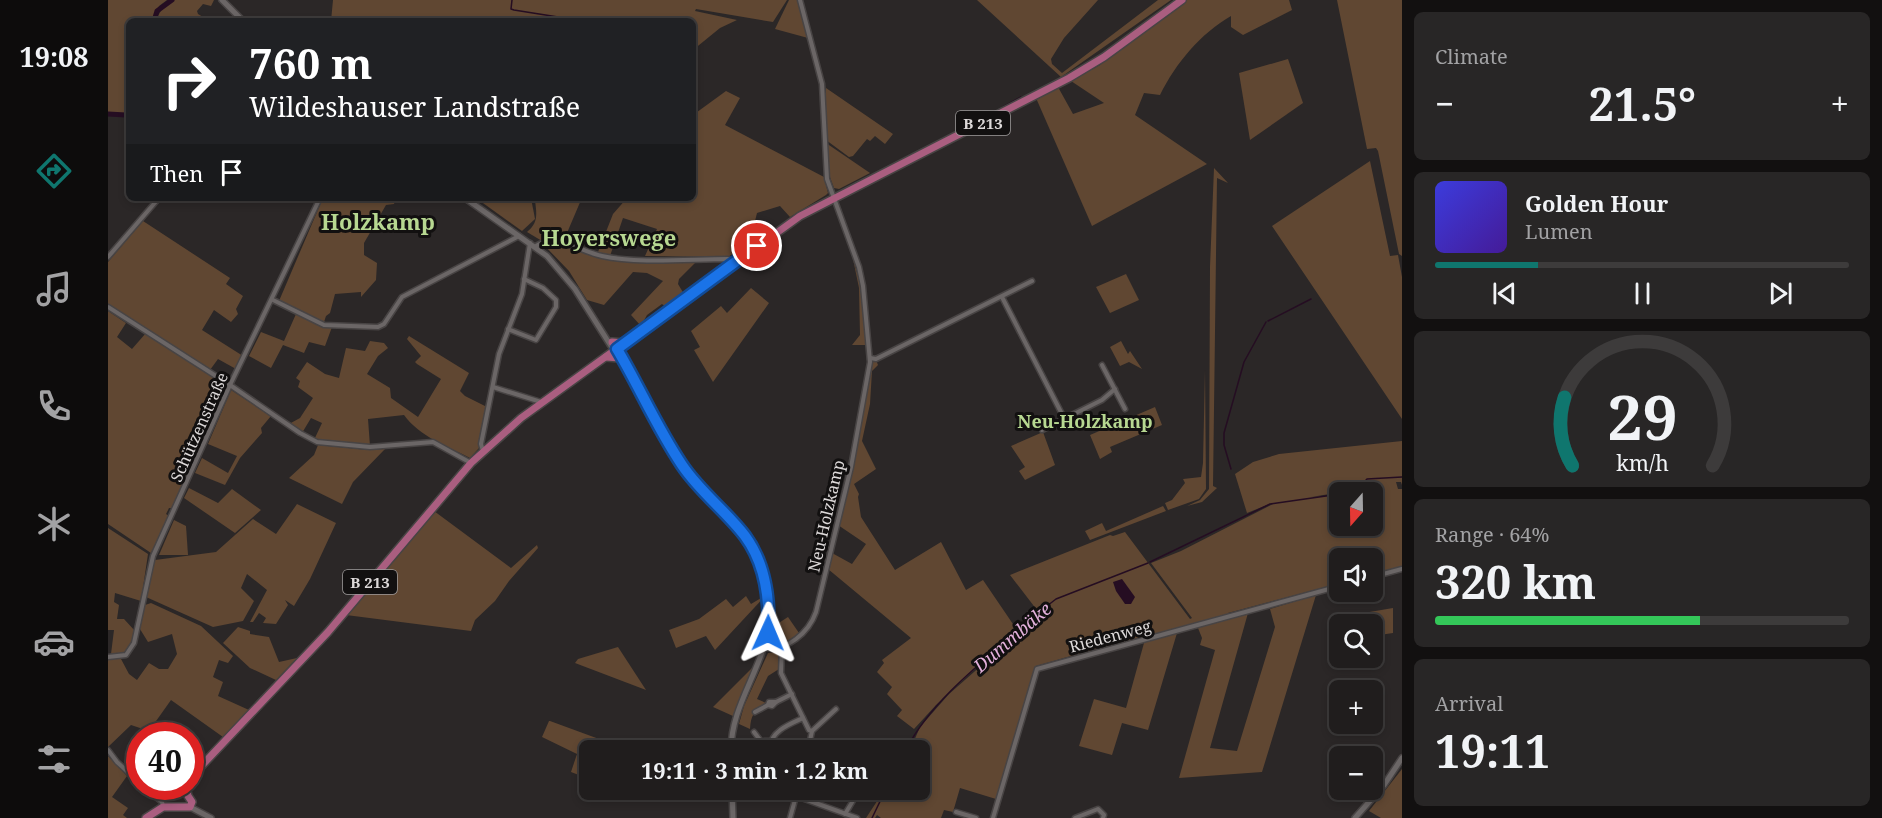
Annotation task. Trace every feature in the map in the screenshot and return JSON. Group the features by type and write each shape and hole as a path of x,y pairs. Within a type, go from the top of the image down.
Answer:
{"main road":[{"name":"B 213","path":"204,763 328,632 471,463 541,404 800,216 1069,78 1104,57 1182,0"},
{"path":"611,341 624,343"},
{"path":"606,357 621,359"},
{"path":"146,818 163,807 172,807 183,800 191,805"},
{"path":"191,800 191,805"}],"street":[{"path":"222,0 240,18"},
{"name":"Neu-Holzkamp","path":"782,647 807,629 816,612 865,401 870,357 864,286 860,267 834,198 825,164 822,84 800,0"},
{"path":"108,257 156,201"},
{"name":"Schützenstraße","path":"108,657 126,655 134,642 153,556 230,385 273,300 319,201"},
{"path":"469,201 533,244 568,280 611,341 680,463 696,485 746,537 757,557 768,600 769,617 764,648 734,724 732,740"},
{"path":"273,300 324,325 378,327 384,324 402,297 520,235"},
{"path":"483,451 481,444 499,354 524,279 528,247 533,244 562,242 610,258 728,259 734,263"},
{"path":"508,329 536,340 556,307 556,300 543,288 524,279"},
{"path":"870,357 876,359 1032,281"},
{"path":"1002,297 1064,418"},
{"path":"108,307 316,442 370,447 433,442 471,463"},
{"path":"1102,365 1125,409"},
{"path":"493,387 538,400 541,404"},
{"path":"1042,430 1107,397 1115,389"},
{"path":"1383,574 1402,569"},
{"name":"Riedenweg","path":"993,818 1036,669 1329,589"},
{"path":"764,648 782,647 781,673 803,718 812,731"},
{"path":"755,712 768,705 769,702 776,702 792,694"},
{"path":"810,740 812,731 836,708"},
{"path":"771,740 784,727 803,718"},
{"path":"754,732 761,740"},
{"path":"108,750 126,770"},
{"path":"1355,818 1384,785 1401,761"},
{"path":"160,800 163,807"},
{"path":"732,800 733,818"},
{"path":"790,818 795,800"},
{"path":"807,800 856,818"},
{"path":"839,818 852,800"},
{"path":"191,805 198,812 211,818"},
{"path":"1075,818 1098,808 1104,815 1103,818"},
{"path":"956,812 976,818"}],"shaded area":[{"path":"108,0 167,0 159,6 153,18 126,18 126,74 124,79 126,112 125,114 108,113"},
{"path":"174,0 214,0 211,6 203,4 197,11 202,18 157,18 162,9"},
{"path":"333,0 787,0 773,22 696,9 695,11 737,20 720,28 696,48 696,18 331,18"},
{"path":"789,0 798,0 808,38 775,29"},
{"path":"977,0 1098,0 1064,38 1051,59 1052,64 1062,73 1158,0 1171,0 1061,77"},
{"path":"1186,0 1289,0 1292,10 1243,35 1231,27 1231,16 1209,31 1190,50 1173,72 1160,95 1144,93 1135,115 1207,164 1092,226 1036,98 1058,87 1073,114 1104,103 1071,81 1100,65"},
{"path":"1337,0 1402,0 1402,256 1399,254 1378,151 1376,148 1367,149"},
{"path":"1288,59 1303,103 1250,140 1239,73"},
{"path":"826,88 893,134 885,144 875,136 870,141 867,139 853,156 849,157 826,140"},
{"path":"726,91 740,98 725,125 824,177 828,193 790,217 780,206 757,213 754,225 756,230 765,233 728,257 645,256 657,229 623,218 610,256 598,252 613,214 624,201 696,201 696,113"},
{"path":"826,143 870,173 839,189 834,188 828,172"},
{"path":"1370,161 1390,256 1398,255 1402,277 1402,419 1272,226"},
{"path":"1214,168 1228,183 1217,178 1213,486 1217,488 1202,502 1187,506 1200,500 1209,489 1210,267"},
{"path":"322,201 395,201 394,204 386,205 364,243 364,255 377,263 376,280 361,297 361,292 335,294 330,313 324,322 279,301"},
{"path":"480,201 532,201 535,219 522,231"},
{"path":"535,201 581,201 564,240 542,241 527,232 536,218"},
{"path":"143,221 230,278 226,284 243,296 236,309 238,314 231,322 214,310 202,330 243,356 236,369 218,359 210,370 108,305 108,262"},
{"path":"543,244 562,244 610,259 698,260 679,279 678,284 684,294 666,307 662,304 647,315 641,326 631,315 663,281 647,273 633,272 604,305 587,300 569,271"},
{"path":"853,259 862,290 867,345 852,345 860,335 859,288"},
{"path":"1126,274 1139,300 1110,313 1096,287"},
{"path":"751,288 769,303 713,382 694,350 700,347 691,331 721,306 727,313"},
{"path":"108,311 126,323 117,337 132,349 146,333 228,385 173,508 169,508 166,514 169,516 151,553 108,524"},
{"path":"296,314 332,327 325,346 309,342 304,353 283,345 271,368 249,356 261,332 284,341"},
{"path":"409,336 469,373 460,391 487,407 479,448 470,458 426,435 410,423 404,415 368,419 370,446 333,444 314,440 322,423 311,418 302,433 289,424 300,418 313,398 298,387 300,381 296,378 307,362 325,374 339,378 346,348 365,351 370,341 384,343 388,348 378,356 367,374 390,388 391,398 418,417 441,379 415,362 421,356 407,339"},
{"path":"1121,341 1128,354 1130,351 1142,369 1129,362 1120,366 1110,347"},
{"path":"871,360 876,360 878,365 872,371 870,404 862,441 876,469 854,484 859,494 861,517 895,570 941,542 966,590 983,580 1017,630 936,705 914,729 897,716 902,710 887,694 892,687 877,672 884,663 882,660 911,638 828,569 832,553 852,564 866,544 838,525 858,441"},
{"path":"1205,370 1206,489 1199,499 1168,510 1165,503 1172,500 1185,483 1183,479 1201,477"},
{"path":"231,390 271,416 261,428 262,433 240,458 225,485 195,473 202,458 228,473 237,456 208,444"},
{"path":"1155,407 1162,425 1110,447 1112,452 1100,459 1090,435"},
{"path":"1043,432 1055,465 1025,480 1019,471 1025,467 1011,446"},
{"path":"1402,441 1402,485 1401,482 1396,482 1398,489 1402,489 1402,567 1383,572 1383,548 1329,548 1329,586 1228,613 1230,619 1248,613 1210,748 1237,751 1275,627 1270,609 1316,595 1262,772 1179,778 1215,650 1200,645 1202,638 1198,628 1177,633 1148,730 1122,723 1112,755 1079,746 1094,699 1126,708 1144,643 1142,637 1094,649 1088,645 1092,650 1036,666 996,799 960,788 953,812 944,810 941,818 881,818 877,815 875,818 866,818 878,800 930,800 930,740 914,740 920,727 949,694 1040,614 1010,575 1110,535 1125,532 1190,619 1192,618 1151,563 1181,551 1273,504 1247,513 1235,474 1253,462 1279,454"},
{"path":"318,445 368,450 385,449 353,482 342,504 289,478 314,455"},
{"path":"189,488 218,503 232,489 261,510 235,533 184,498"},
{"path":"297,504 336,523 310,579 294,606 285,600 288,605 276,624 263,623 266,618 259,613 253,622 250,622 267,590 247,574 241,588 254,601 243,621 213,627 146,597 155,560 216,552 253,519 276,534"},
{"path":"1163,506 1166,511 1090,540 1085,531 1102,523 1106,531"},
{"path":"434,511 511,568 537,545 538,548 495,601 475,620 471,631 346,615"},
{"path":"174,520 186,526 188,555 159,555"},
{"path":"108,528 148,554 141,601 115,593 114,602 119,605 117,619 124,619 135,631 133,641 125,654 111,654 114,630 108,630"},
{"path":"1122,579 1135,597 1131,604 1125,604 1116,591 1113,582"},
{"path":"766,595 715,650 706,636 676,648 669,630 699,619 726,599 733,607 746,596 751,604"},
{"path":"151,603 201,626 233,656 228,663 219,660 213,677 223,682 218,696 249,710 223,737 171,700 155,722 126,722 126,730 108,747 108,659 121,659 129,674 137,680 149,663 159,669 168,669 177,654 172,634 148,642 140,629 145,605"},
{"path":"1393,608 1393,633 1383,634 1383,614 1358,614"},
{"path":"788,617 799,633 781,646 769,645 774,626"},
{"path":"238,627 250,631 250,634 269,637 279,662 297,658 276,680 250,668 223,643"},
{"path":"618,647 646,690 575,663 578,659"},
{"path":"780,652 779,669 768,676 757,699 766,703 765,705 754,714 750,729 739,724 744,706 768,653"},
{"path":"755,665 733,716 713,707"},
{"path":"549,721 601,740 579,740 579,775 571,772 577,754 542,737"},
{"path":"108,756 126,775 112,797 128,808 123,815 127,818 108,818"},
{"path":"1402,769 1402,818 1381,818 1369,811 1378,800 1383,800 1383,793"}],"waterway":[{"path":"155,18 157,11 172,0"},
{"path":"512,0 511,9 558,17"},
{"path":"1003,107 1021,97"},
{"path":"983,117 998,110"},
{"path":"108,114 126,115"},
{"path":"1268,321 1311,299"},
{"path":"1231,469 1224,445 1224,433 1244,362 1266,322"},
{"name":"Dummbäke","path":"1364,482 1367,479 1402,477"},
{"name":"Dummbäke","path":"1150,562 1270,504 1329,496"},
{"name":"Dummbäke","path":"912,740 933,710 951,691 1056,599 1148,563"},
{"name":"Dummbäke","path":"872,818 881,800"}],"district":[{"name":"Holzkamp","path":"378,221"},
{"name":"Hoyerswege","path":"609,237"},
{"name":"Neu-Holzkamp","path":"1085,421"}],"route":[{"path":"757,246 617,349 680,463 696,485 746,537 757,557 768,600 768,633"}]}
